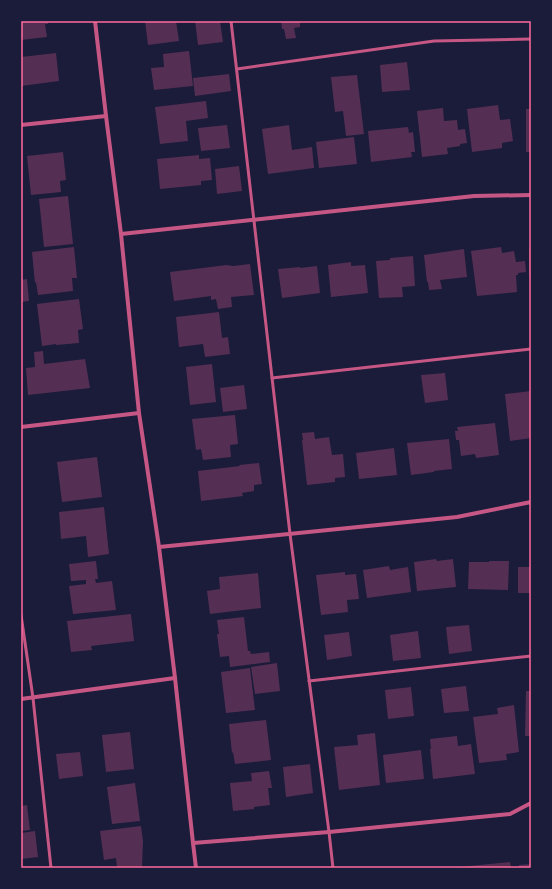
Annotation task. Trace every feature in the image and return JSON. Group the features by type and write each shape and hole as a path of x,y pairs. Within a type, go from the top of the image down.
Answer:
{"street":[{"path":"95,21 121,234 139,413 159,547 196,868"},
{"path":"21,125 106,116"},
{"path":"121,234 474,196 531,196"},
{"path":"21,427 139,413"},
{"path":"159,547 457,517 531,502"},
{"path":"21,699 175,678"},
{"path":"192,843 329,832 510,814 531,803"}],"lane":[{"path":"231,21 290,534 333,868"},
{"path":"237,69 434,40 531,39"},
{"path":"272,378 531,349"},
{"path":"21,615 33,698 51,868"},
{"path":"309,681 531,656"}],"building":[{"path":"21,21 48,21 48,24 45,24 47,37 21,40"},
{"path":"145,21 176,21 179,41 148,45"},
{"path":"195,21 220,21 223,42 198,45"},
{"path":"281,21 300,21 300,27 294,28 296,38 286,39"},
{"path":"189,51 193,86 154,90 151,68 164,67 163,54"},
{"path":"56,53 59,81 21,86 21,57"},
{"path":"407,62 410,90 382,92 380,65"},
{"path":"229,74 231,91 195,96 193,78"},
{"path":"357,75 364,134 346,136 343,111 335,112 331,77"},
{"path":"206,101 208,118 186,121 188,141 160,144 155,107"},
{"path":"498,105 500,120 510,119 513,141 502,143 502,148 472,152 467,109"},
{"path":"443,108 444,121 457,120 458,130 465,129 467,143 460,144 460,146 447,148 448,154 422,157 417,111"},
{"path":"526,109 531,109 531,152 526,152"},
{"path":"227,125 230,148 201,151 198,128"},
{"path":"289,125 292,150 312,147 314,168 268,174 262,129"},
{"path":"408,127 409,133 413,132 415,152 411,152 412,157 371,162 368,131"},
{"path":"354,137 357,164 319,168 316,142"},
{"path":"63,152 66,180 60,181 61,192 31,195 27,156"},
{"path":"199,155 199,159 210,158 212,180 201,181 201,185 160,189 157,159"},
{"path":"239,166 242,191 217,194 215,169"},
{"path":"68,196 73,244 44,247 39,199"},
{"path":"74,247 77,278 72,278 73,291 38,295 36,282 35,283 32,252"},
{"path":"501,247 502,253 514,251 516,262 525,261 526,272 518,273 518,275 516,275 517,292 477,296 471,251"},
{"path":"529,247 531,247 531,277 529,277"},
{"path":"464,249 467,277 440,280 442,289 429,290 424,255"},
{"path":"413,256 415,286 402,287 403,297 379,298 376,261"},
{"path":"351,262 351,266 365,265 368,293 331,297 328,265"},
{"path":"250,264 254,295 231,297 232,307 218,309 216,299 211,300 211,296 174,301 170,272 227,265 233,266"},
{"path":"317,266 320,293 282,298 278,269"},
{"path":"27,279 29,301 21,302 21,280"},
{"path":"79,299 83,329 78,330 79,343 42,346 37,304"},
{"path":"219,312 222,338 228,337 230,354 205,357 203,344 179,347 176,317"},
{"path":"43,351 44,364 85,359 90,388 28,395 26,368 35,367 34,352"},
{"path":"212,364 216,402 190,405 186,367"},
{"path":"445,373 448,400 425,403 421,375"},
{"path":"244,385 247,409 223,412 220,388"},
{"path":"531,391 531,438 510,441 505,394"},
{"path":"235,415 238,444 230,445 231,457 203,460 201,449 196,450 192,419"},
{"path":"495,423 499,455 476,458 475,454 461,456 459,440 456,440 455,431 458,431 457,427"},
{"path":"314,432 315,439 329,437 332,455 343,454 345,477 335,478 335,482 307,485 302,433"},
{"path":"449,439 452,469 411,475 407,443"},
{"path":"394,448 397,475 359,479 356,453"},
{"path":"97,457 102,497 62,502 57,462"},
{"path":"259,463 262,484 254,485 254,491 242,493 243,496 201,501 198,471"},
{"path":"104,507 109,554 88,557 86,536 61,539 59,512"},
{"path":"436,559 437,561 453,559 456,587 417,591 414,562"},
{"path":"96,561 98,579 95,579 96,583 112,581 116,610 73,614 69,586 86,584 86,580 71,581 69,564"},
{"path":"509,561 508,590 468,589 469,562"},
{"path":"389,566 390,570 408,567 411,592 367,598 363,570"},
{"path":"518,567 531,567 531,593 518,593"},
{"path":"345,572 345,575 356,574 359,599 347,600 348,612 321,615 316,575"},
{"path":"258,573 261,608 210,614 207,591 220,589 219,577"},
{"path":"131,614 134,641 91,646 92,650 71,652 67,621"},
{"path":"244,617 248,651 250,651 251,654 269,652 270,662 230,667 229,656 220,657 217,620"},
{"path":"469,625 472,651 449,654 446,627"},
{"path":"418,631 421,658 393,661 390,635"},
{"path":"349,632 352,656 327,660 324,635"},
{"path":"277,663 280,691 255,694 251,667"},
{"path":"250,668 255,710 226,713 221,672"},
{"path":"466,686 469,711 444,713 441,689"},
{"path":"411,687 414,716 388,719 385,690"},
{"path":"526,691 531,691 531,736 525,736"},
{"path":"514,705 519,752 506,754 507,760 479,763 473,717 498,714 497,708"},
{"path":"266,720 271,760 235,764 233,752 232,753 229,724"},
{"path":"130,732 134,769 106,772 102,735"},
{"path":"375,733 380,785 339,790 334,747 358,745 357,735"},
{"path":"457,736 458,746 471,744 475,774 433,779 430,739"},
{"path":"421,750 424,779 386,783 383,755"},
{"path":"80,752 83,776 59,779 56,754"},
{"path":"310,764 313,793 286,797 283,767"},
{"path":"269,771 272,788 268,788 270,805 254,807 254,809 233,811 230,783 252,781 251,773"},
{"path":"135,783 140,821 112,824 107,787"},
{"path":"27,805 30,830 21,831 21,806"},
{"path":"141,826 143,841 142,868 117,868 116,858 104,860 100,831"},
{"path":"35,831 38,857 21,859 21,833"},
{"path":"510,862 511,868 459,868 459,867"},
{"path":"531,864 531,868 519,868 519,865"}]}
